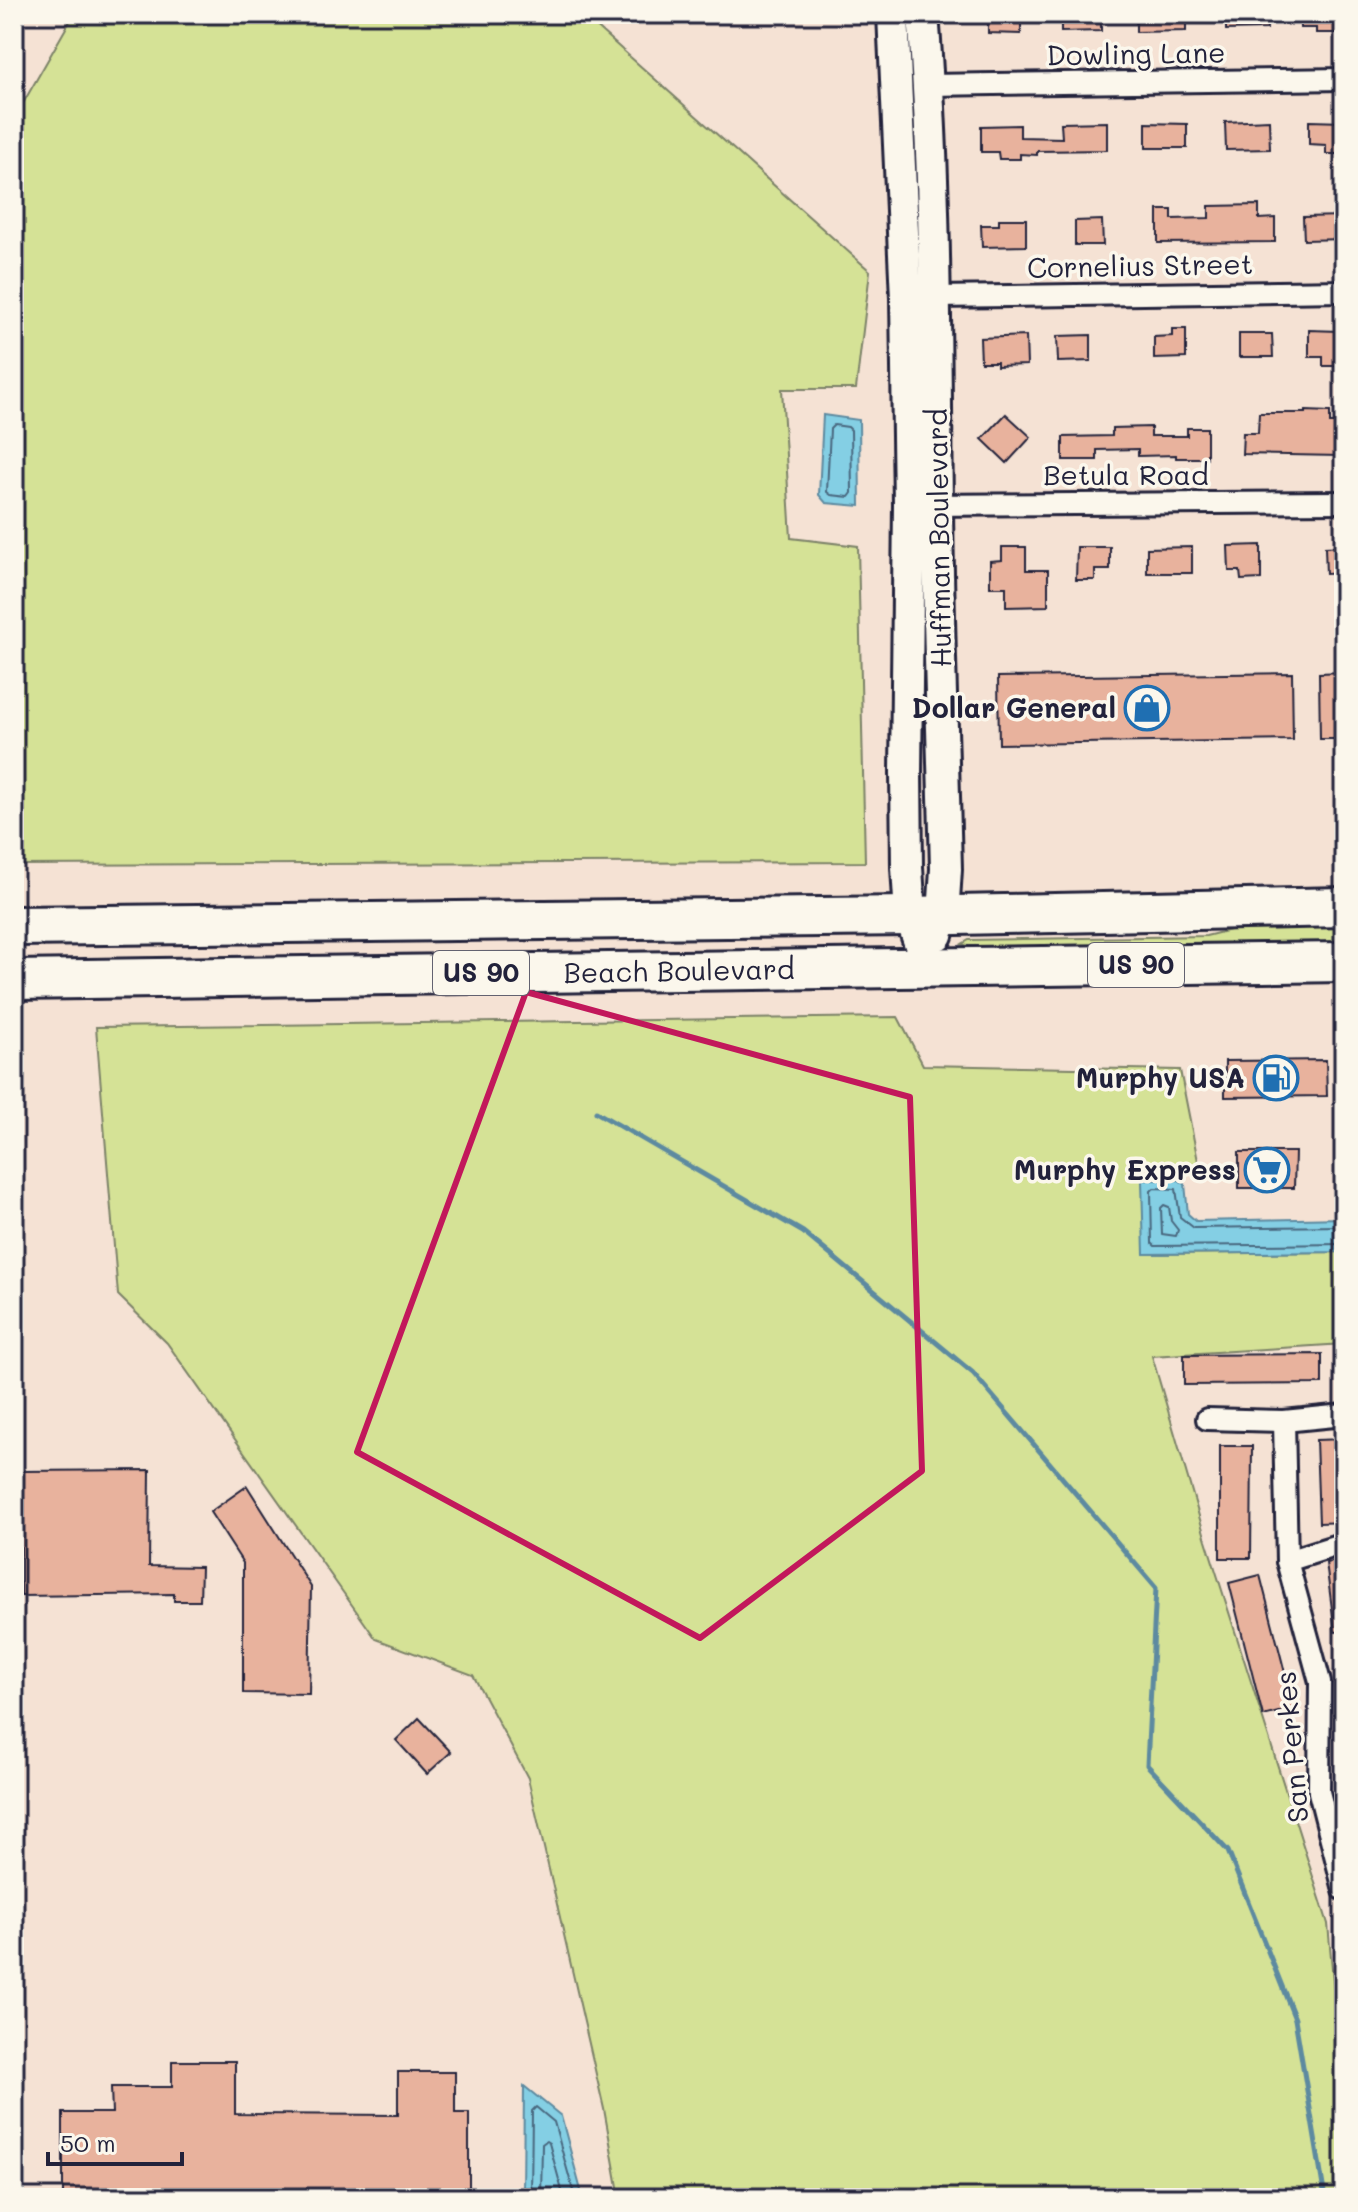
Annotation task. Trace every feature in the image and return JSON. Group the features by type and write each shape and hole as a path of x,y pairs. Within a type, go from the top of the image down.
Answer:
{"highway":[{"name":"US 90","path":"14,926 926,916 1344,907"},
{"path":"24,979 58,946 102,924"},
{"path":"14,936 29,957 24,979"},
{"name":"Beach Boulevard","path":"24,979 1344,962"}],"street":[{"name":"Huffman Boulevard","path":"893,14 906,298 923,505 940,652 946,869 926,916"},
{"name":"Huffman Boulevard","path":"923,14 936,297 923,505 909,557 906,773 926,916 928,968"},
{"name":"Dowling Lane","path":"928,85 1344,79"},
{"name":"Cornelius Street","path":"936,297 1344,291"},
{"name":"Betula Road","path":"923,505 1344,502"},
{"path":"909,557 919,579 921,646 927,652 940,652"},
{"path":"1207,1419 1284,1421 1344,1415"},
{"name":"San Perkes","path":"1284,1421 1287,1561 1320,1682 1319,1792 1344,1890"},
{"path":"1287,1561 1344,1543"}],"highlighted area":[{"path":"526,992 910,1097 922,1471 700,1638 357,1452"}],"green space":[{"path":"74,14 582,14 870,271 856,389 782,389 791,538 858,546 865,862 14,865 14,119"},
{"path":"1344,924 1344,946 978,950 962,944 969,940 1206,936 1246,926"},
{"path":"898,1017 923,1065 1180,1070 1199,1166 1142,1166 1145,1254 1344,1252 1344,1344 1152,1356 1206,1540 1328,1924 1344,2102 1344,2198 620,2198 604,2109 528,1778 473,1675 376,1639 167,1343 118,1295 96,1027"}],"water":[{"path":"823,415 859,420 860,506 826,503 819,495"},
{"path":"1142,1180 1179,1180 1185,1184 1188,1214 1196,1221 1344,1218 1344,1252 1144,1254"},
{"path":"524,2086 561,2116 583,2198 523,2198"}],"building":[{"path":"988,14 1021,14 1021,34 988,33"},
{"path":"1061,14 1101,14 1101,31 1061,32"},
{"path":"1136,14 1186,14 1186,31 1136,32"},
{"path":"1226,14 1266,14 1267,29 1226,30"},
{"path":"1300,14 1339,14 1339,33 1316,33 1316,28 1300,28"},
{"path":"1269,120 1270,149 1226,150 1225,122"},
{"path":"1309,121 1344,122 1344,154 1326,154 1326,145 1309,144"},
{"path":"1107,122 1107,150 1037,151 1037,155 1020,154 1020,159 999,159 998,152 981,152 981,126 1020,125 1020,137 1062,138 1061,123"},
{"path":"1146,123 1187,124 1187,148 1146,148"},
{"path":"1259,205 1259,219 1275,218 1275,242 1158,243 1158,210 1172,210 1172,219 1209,218 1209,206"},
{"path":"1343,216 1344,239 1304,240 1303,217"},
{"path":"999,219 1026,219 1026,246 982,247 981,225 999,225"},
{"path":"1102,220 1103,245 1075,245 1075,221"},
{"path":"1172,329 1186,329 1186,358 1154,359 1154,337 1172,336"},
{"path":"1309,330 1339,331 1338,366 1323,366 1323,357 1309,357"},
{"path":"1239,334 1272,334 1273,357 1239,357"},
{"path":"1091,335 1091,361 1058,362 1057,336"},
{"path":"1026,336 1027,365 997,366 997,362 981,362 980,338"},
{"path":"1330,412 1330,423 1342,423 1341,456 1242,454 1243,433 1258,433 1259,413"},
{"path":"1006,414 1031,437 1007,463 982,439"},
{"path":"1151,427 1151,436 1187,436 1187,428 1207,428 1207,458 1138,456 1138,449 1097,450 1097,460 1063,460 1063,437 1112,436 1112,428"},
{"path":"1261,545 1261,579 1241,580 1240,571 1229,571 1228,546"},
{"path":"1344,546 1344,573 1326,574 1325,547"},
{"path":"1002,547 1026,547 1026,570 1048,570 1048,606 1006,607 1006,587 990,587 990,561 1002,560"},
{"path":"1077,547 1110,547 1110,570 1095,570 1095,580 1076,580"},
{"path":"1192,547 1192,573 1147,573 1147,548"},
{"path":"1344,672 1344,739 1320,739 1319,673"},
{"path":"1292,673 1293,740 999,744 998,677"},
{"name":"Murphy USA","path":"1326,1060 1327,1096 1225,1097 1225,1061"},
{"name":"Murphy Express","path":"1239,1152 1295,1152 1294,1188 1239,1188"},
{"path":"1322,1354 1322,1384 1184,1385 1184,1355"},
{"path":"1344,1439 1344,1522 1319,1523 1316,1440"},
{"path":"1220,1446 1252,1446 1251,1558 1220,1558"},
{"path":"150,1470 149,1566 201,1567 200,1601 174,1601 174,1594 21,1596 21,1471"},
{"path":"247,1486 311,1587 309,1694 243,1693 243,1563 210,1512"},
{"path":"1344,1560 1344,1631 1335,1632 1326,1563"},
{"path":"1260,1575 1294,1708 1263,1716 1229,1583"},
{"path":"419,1718 451,1752 427,1774 396,1740"},
{"path":"172,2061 235,2061 235,2114 398,2115 398,2072 455,2072 455,2113 469,2113 469,2198 63,2198 63,2113 112,2113 111,2087 172,2087"}],"waterway":[{"path":"596,1112 803,1232 973,1373 1156,1588 1147,1765 1228,1851 1295,2019 1325,2198"}],"place":[{"name":"Dollar General","path":"1147,708"},
{"name":"Murphy USA","path":"1276,1078"},
{"name":"Murphy Express","path":"1267,1170"}]}
